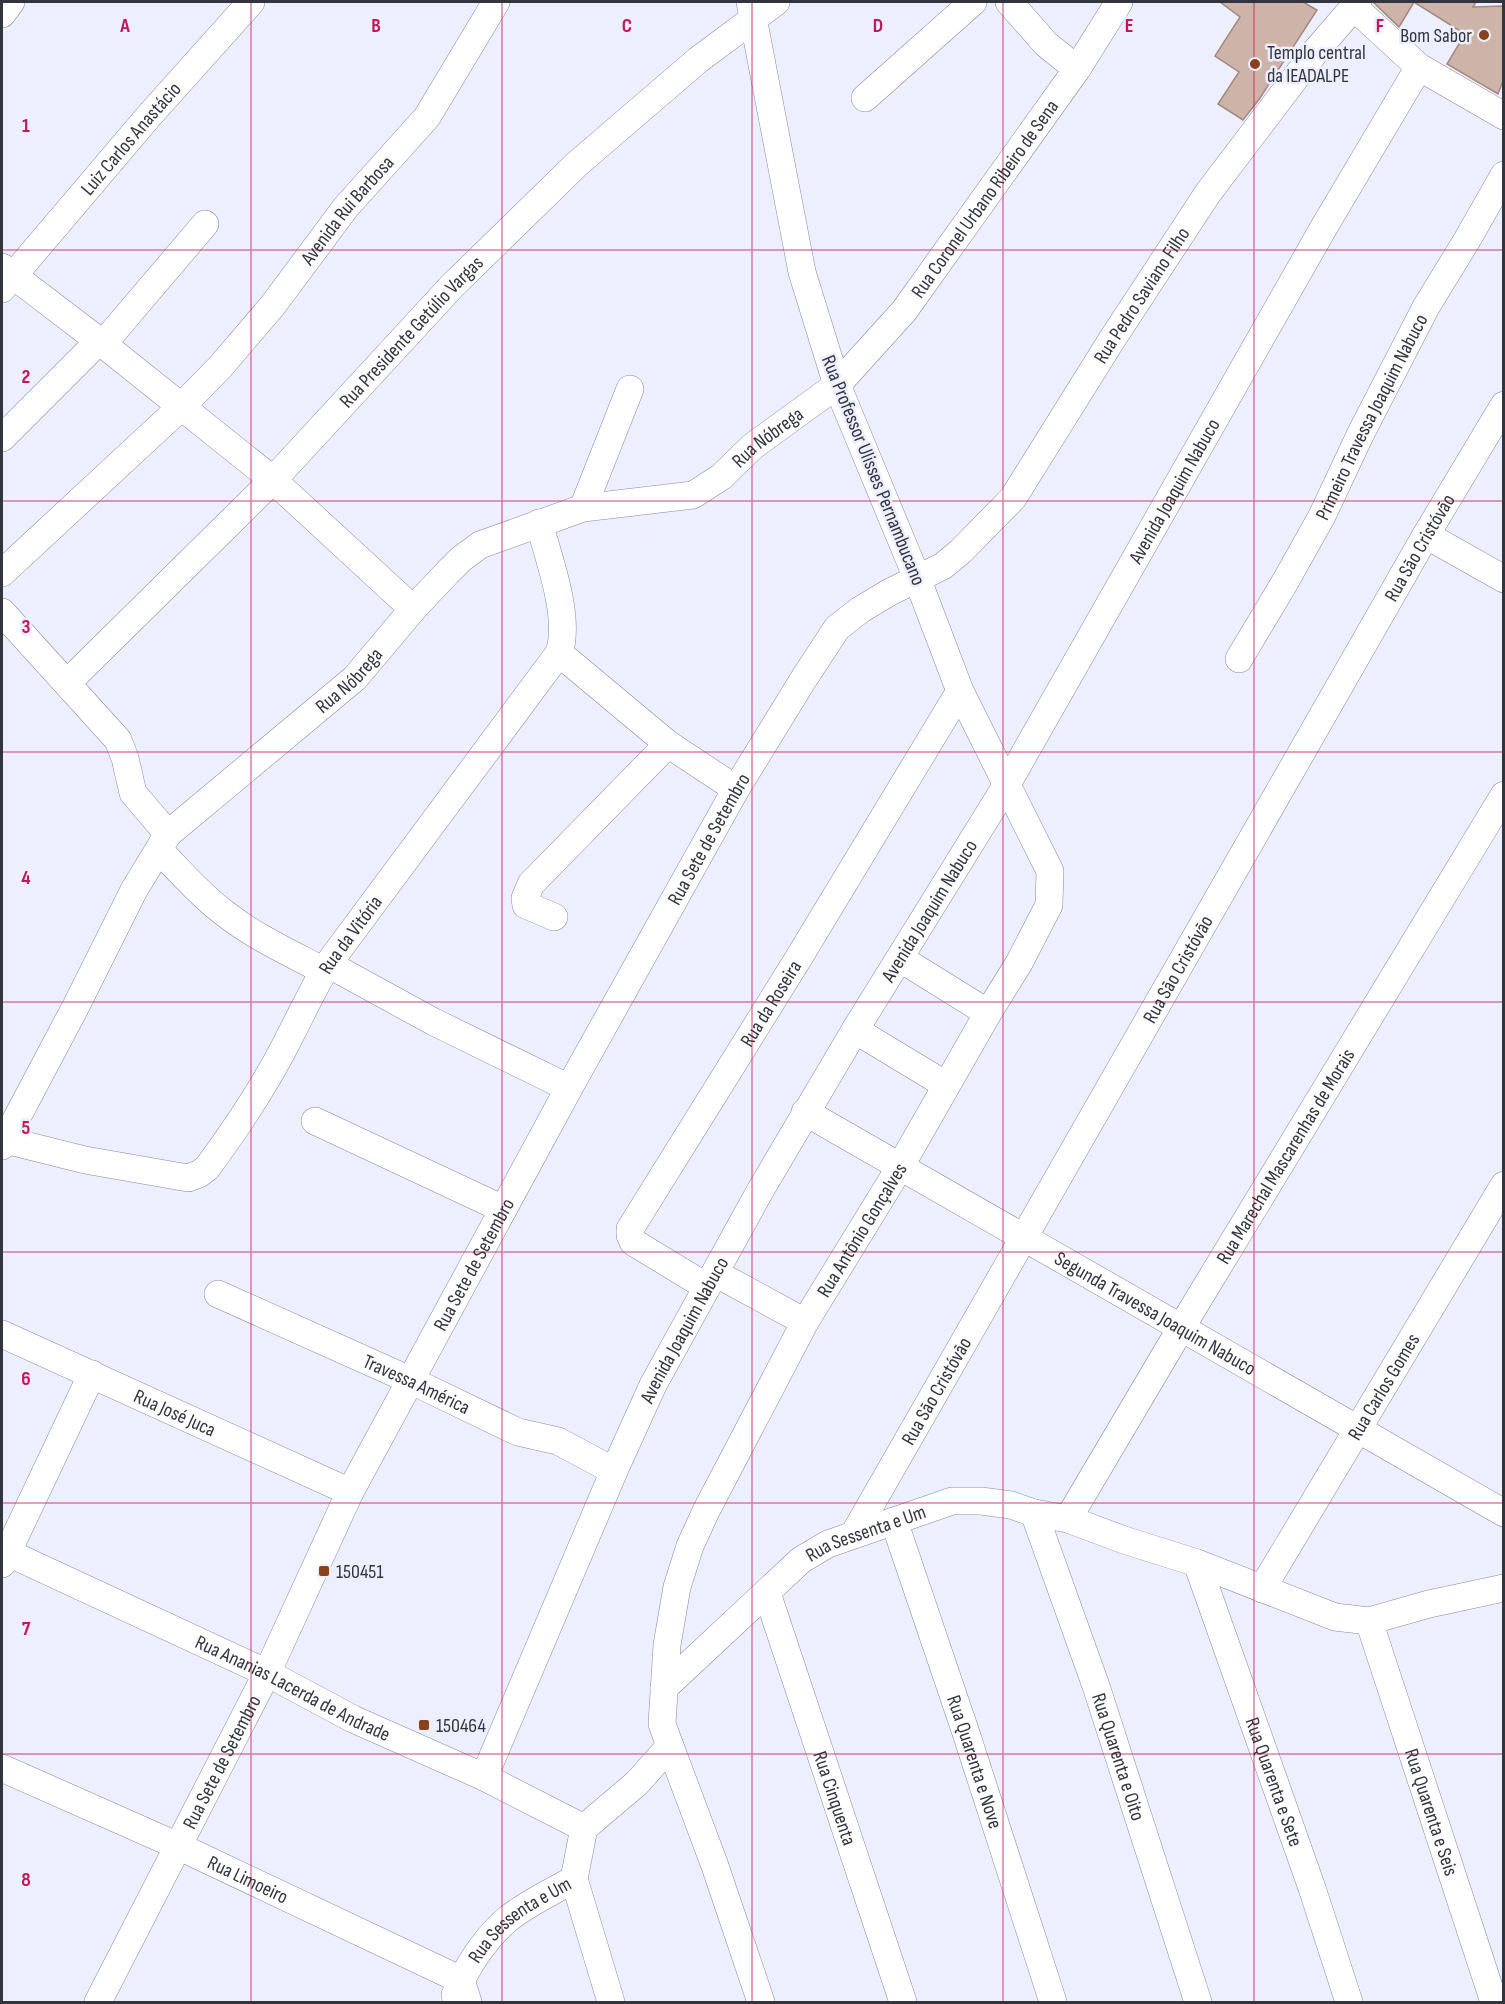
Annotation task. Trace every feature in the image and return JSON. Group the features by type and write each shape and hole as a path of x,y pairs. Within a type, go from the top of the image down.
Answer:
{"street":[{"path":"2,14 11,2"},
{"name":"Luiz Carlos Anastácio","path":"6,278 251,2"},
{"name":"Avenida Rui Barbosa","path":"2,573 181,407 221,366 265,314 346,207 427,117 496,2"},
{"name":"Rua Presidente Getúlio Vargas","path":"67,683 273,480 452,286 577,164 698,60 752,10 776,2"},
{"path":"865,98 973,2"},
{"path":"1009,2 1046,44 1077,69"},
{"name":"Rua Coronel Urbano Ribeiro de Sena","path":"837,385 904,311 1077,69 1119,2"},
{"path":"1357,4 1419,67 1503,117"},
{"name":"Rua Pedro Saviano Filho","path":"917,578 943,566 1013,498 1110,341 1208,193 1315,52 1357,4"},
{"name":"Rua Professor Ulisses Pernambucano","path":"752,10 802,272 837,385 917,578 960,691 1006,786"},
{"name":"Avenida Joaquim Nabuco","path":"484,1776 652,1385 805,1112 1006,786 1318,237 1419,67"},
{"name":"Primeiro Travessa Joaquim Nabuco","path":"1239,659 1322,516 1361,433 1426,307 1503,175"},
{"path":"2,438 101,343 205,224"},
{"path":"6,278 101,343 273,480 413,609"},
{"name":"Rua Nóbrega","path":"3,1143 134,890 164,842 354,678 413,609 461,558 480,545 584,508 693,495 721,477 753,446 837,385"},
{"path":"584,508 630,389"},
{"name":"Rua São Cristóvão","path":"854,1534 1426,535 1503,405"},
{"name":"Rua da Vitória","path":"3,1143 135,1170 188,1178 207,1168 254,1098 291,1035 310,994 326,968 559,654 563,626 555,579 539,523"},
{"path":"1426,535 1503,579"},
{"name":"Rua Sete de Setembro","path":"98,2002 267,1673 350,1492 569,1088 736,789 837,628 860,610 917,578"},
{"path":"2,612 118,741 125,758 132,793 164,842 205,897 224,913 268,941 569,1088"},
{"path":"559,654 668,744 736,789"},
{"name":"Rua da Roseira","path":"805,1322 633,1242 630,1229 798,959 960,691"},
{"path":"554,917 526,906 525,898 531,884 668,744"},
{"name":"Rua Antônio Gonçalves","path":"664,1688 677,1587 690,1546 706,1511 805,1322 900,1167 946,1084 1020,963 1049,905 1050,871 1006,786"},
{"name":"Rua Marechal Mascarenhas de Morais","path":"1068,1519 1503,795"},
{"path":"901,959 988,1013"},
{"path":"855,1030 946,1084"},
{"name":"Segunda Travessa Joaquim Nabuco","path":"805,1112 1357,1427 1503,1513"},
{"path":"315,1121 503,1209"},
{"name":"Rua Carlos Gomes","path":"1262,1589 1503,1185"},
{"name":"Travessa América","path":"218,1294 412,1381 518,1432 558,1441 614,1472"},
{"name":"Rua José Juca","path":"2,1334 350,1492"},
{"path":"3,1556 92,1374"},
{"name":"Rua Sessenta e Um","path":"664,1688 801,1560 828,1544 952,1501 1011,1504 1034,1514 1068,1519 1197,1563 1335,1617 1369,1621 1429,1604 1503,1588"},
{"name":"Rua Quarenta e Oito","path":"1034,1514 1096,1686 1198,2002"},
{"name":"Rua Quarenta e Nove","path":"894,1521 1053,2002"},
{"name":"Rua Ananias Lacerda de Andrade","path":"3,1556 267,1673 353,1719 484,1776 584,1828"},
{"name":"Rua Quarenta e Sete","path":"1197,1563 1312,1888 1349,2002"},
{"name":"Rua Cinquenta","path":"767,1593 903,2002"},
{"name":"Rua Quarenta e Seis","path":"1369,1621 1494,2002"},
{"path":"664,1688 662,1725 715,1866 760,2002"},
{"path":"584,1828 637,1783 670,1746"},
{"name":"Rua Limoeiro","path":"2,1768 178,1846 460,1995"},
{"name":"Rua Sessenta e Um","path":"460,1995 486,1944 509,1919 574,1879 584,1828"},
{"path":"574,1879 611,2002"}],"building":[{"name":"Templo central da IEADALPE","path":"1220,2 1303,2 1317,10 1260,98 1243,120 1218,104 1239,72 1215,56 1240,17"},
{"path":"1373,2 1414,2 1399,27"},
{"name":"Bom Sabor","path":"1414,2 1476,2 1473,7 1503,6 1503,81 1498,94 1447,64 1465,34"}],"place":[{"name":"Bom Sabor","path":"1484,35"},
{"name":"Templo central da IEADALPE","path":"1255,64"},
{"name":"150451","path":"324,1571"},
{"name":"150464","path":"424,1725"}]}
